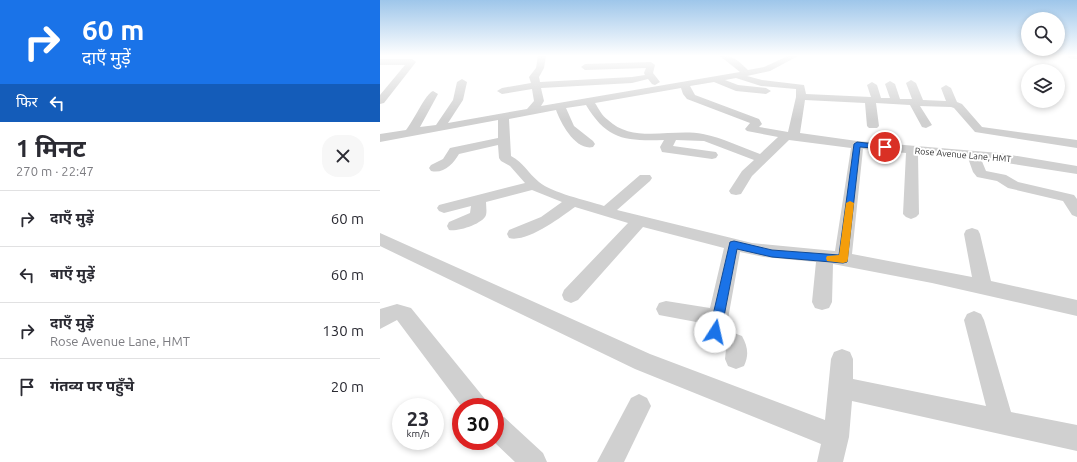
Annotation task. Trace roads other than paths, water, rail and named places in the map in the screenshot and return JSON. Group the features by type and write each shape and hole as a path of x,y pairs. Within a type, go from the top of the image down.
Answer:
{"street":[{"path":"380,101 384,91 397,78"},
{"path":"530,112 539,101 534,78"},
{"path":"502,91 536,86 653,80 651,78"},
{"path":"380,138 723,78"},
{"path":"736,191 747,174 789,136 801,96 801,88 799,87 761,83 750,78"},
{"path":"716,79 733,87 744,90 772,92"},
{"path":"439,128 458,100 462,82"},
{"path":"911,82 916,102 926,125"},
{"name":"Rose Avenue Lane, HMT","path":"685,84 688,94 691,97 755,121 756,124 752,127 752,130 857,144 1004,158 1077,170"},
{"path":"890,84 896,101"},
{"path":"872,85 874,100 873,126"},
{"path":"946,88 953,104"},
{"path":"410,133 418,123 433,94"},
{"path":"801,96 953,104 958,106 979,130 1077,144"},
{"path":"589,101 603,123 610,129 637,135 706,139 762,159"},
{"path":"560,106 570,130 589,144"},
{"path":"503,116 505,158 515,162 534,185 550,193 573,201 606,212 772,253 843,259 917,272 1077,308"},
{"path":"672,136 666,148 668,150 712,154"},
{"path":"436,168 448,162 451,159 452,153 457,150 504,140"},
{"path":"843,259 857,144"},
{"path":"911,214 912,150"},
{"path":"973,155 982,174 1001,178 1012,185 1069,198 1077,212"},
{"path":"606,212 645,178"},
{"path":"444,208 534,185"},
{"path":"455,226 478,215 479,199"},
{"path":"515,234 546,221 573,201"},
{"path":"571,295 640,220"},
{"path":"972,234 983,287"},
{"path":"380,239 643,362 836,437"},
{"path":"734,244 717,317 715,332 716,335 735,343 737,351 736,359"},
{"path":"822,302 825,258"},
{"path":"666,310 717,317"},
{"path":"380,320 393,312 399,311 404,314 470,398"},
{"path":"974,320 1002,422"},
{"path":"830,462 836,437 842,388 842,359"},
{"path":"842,388 1077,438"},
{"path":"610,462 638,406"},
{"path":"504,434 534,462"}]}
